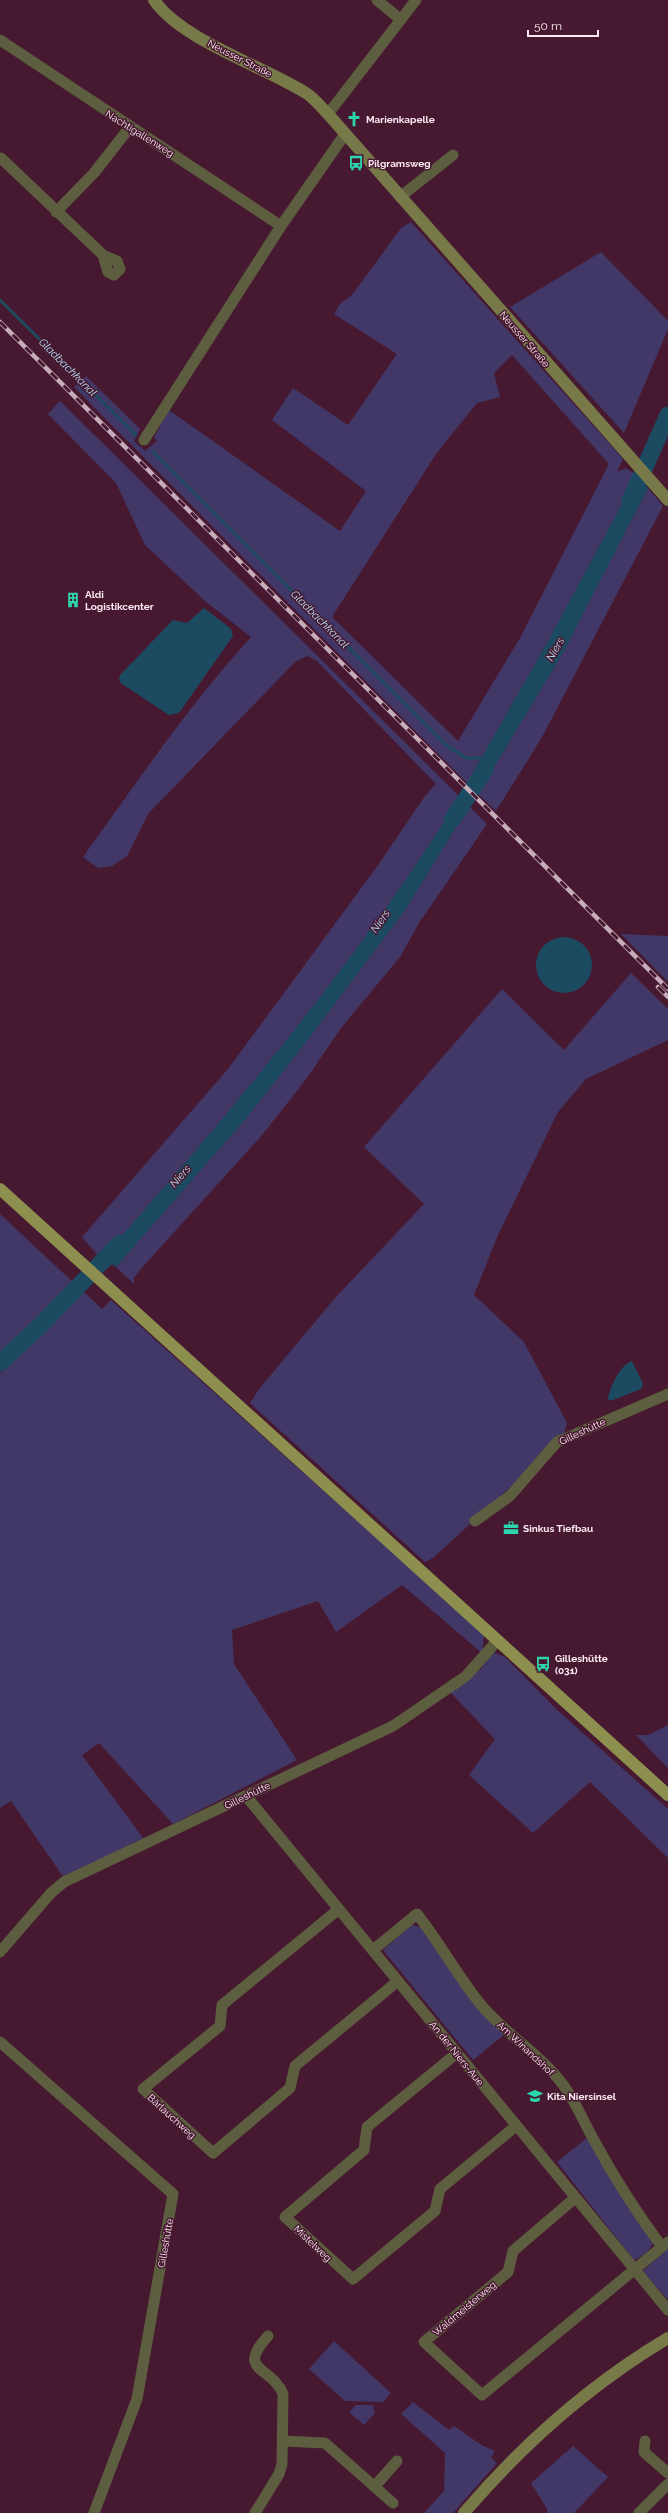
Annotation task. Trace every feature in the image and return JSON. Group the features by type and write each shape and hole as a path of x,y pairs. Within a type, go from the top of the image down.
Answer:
{"main road":[{"path":"0,1190 668,1795"}],"street":[{"name":"Neusser Straße","path":"154,0 161,11 175,22 308,94 328,114 668,500"},
{"path":"377,0 401,20"},
{"path":"328,114 416,0"},
{"name":"Nachtigallenweg","path":"0,40 281,226"},
{"path":"56,212 94,173 130,127"},
{"path":"144,440 281,226 345,134"},
{"path":"400,197 453,155"},
{"path":"1,158 56,212 103,255"},
{"name":"Gilleshütte","path":"475,1521 510,1496 557,1442 668,1394"},
{"name":"Gilleshütte","path":"0,1952 64,1882 399,1722 466,1676 497,1641"},
{"name":"An der Niers-Aue","path":"246,1796 668,2310"},
{"name":"Bärlauchweg","path":"339,1909 222,2005 220,2026 143,2089 213,2153 290,2088 295,2066 398,1981"},
{"name":"Am Winandshof","path":"373,1950 417,1914 481,2005 503,2028 544,2063 563,2085 582,2114 589,2132 621,2189 665,2244 634,2270"},
{"name":"Gilleshütte","path":"0,2042 173,2194 136,2399 94,2513"},
{"name":"Mistelweg","path":"457,2053 367,2127 364,2150 285,2217 353,2279 435,2211 440,2189 516,2126"},
{"name":"Waldmeisterweg","path":"575,2198 513,2251 508,2272 424,2342 482,2395 634,2270"},
{"path":"259,2511 281,2469 283,2441 283,2394 277,2385 256,2366 254,2360 257,2349 268,2336"},
{"path":"464,2513 512,2461 558,2419 611,2376 668,2338"},
{"path":"283,2441 326,2443 393,2503"},
{"path":"646,2441 644,2452 668,2473"},
{"path":"375,2486 397,2461"},
{"path":"640,2513 668,2484"}],"shaded area":[{"path":"411,222 623,459 617,472 626,468 637,476 548,641 467,783 74,387 86,376 140,429 134,441 145,451 157,441 154,437 169,410 340,531 366,491 272,420 293,388 348,425 397,354 334,314 340,304 352,295 401,228","holes":["512,355 609,464 520,638 458,741 332,617 436,454 477,403 500,397 494,373"]},
{"path":"601,252 668,321 668,329 624,433 510,307"},
{"path":"60,401 460,797 378,918 290,1035 197,1148 101,1259 82,1237 228,1069 376,868 425,796 436,784 317,661 307,656 295,662 148,814 127,856 112,866 98,868 83,857 185,717 251,637 205,601 145,545 116,483 48,414"},
{"path":"648,488 663,506 541,739 496,811 478,794 563,653"},
{"path":"469,806 487,824 419,923 400,957 341,1028 307,1078 263,1134 139,1271 134,1278 134,1284 116,1267 245,1120 307,1041 406,909"},
{"path":"621,934 668,936 668,982"},
{"path":"631,973 668,1009 668,1040 586,1079 558,1112 498,1235 474,1295 524,1342 567,1423 563,1439 433,1558 425,1562 250,1403 259,1389 335,1298 424,1204 364,1147 502,989 564,1050"},
{"path":"0,1214 75,1284 0,1357"},
{"path":"83,1291 102,1309 111,1300 484,1635 482,1653 402,1585 336,1632 318,1601 232,1630 234,1664 297,1760 173,1824 99,1743 82,1755 143,1838 64,1878 11,1801 0,1808 0,1373"},
{"path":"492,1652 505,1657 556,1709 668,1809 668,1858 590,1782 533,1833 469,1775 495,1739 449,1691 481,1669"},
{"path":"668,1725 668,1768 636,1735 648,1735"},
{"path":"412,1925 423,1928 505,2034 473,2060 383,1950"},
{"path":"588,2137 653,2242 646,2253 634,2260 557,2162"},
{"path":"668,2248 668,2300 643,2271"},
{"path":"334,2341 391,2393 383,2402 345,2401 309,2369"},
{"path":"413,2402 449,2430 454,2426 483,2446 495,2451 491,2458 497,2463 453,2513 424,2513 444,2491 445,2453 401,2414"},
{"path":"356,2405 373,2405 375,2413 364,2425 349,2412"},
{"path":"573,2446 608,2477 574,2513 547,2513 547,2509 531,2483"}],"water":[{"path":"637,476 648,488 563,653 478,794 467,783 548,641"},
{"path":"204,608 231,629 233,636 179,713 169,715 122,684 119,680 120,675 173,620 187,623"},
{"path":"460,797 469,806 406,909 307,1041 245,1120 116,1267 101,1259 197,1148 290,1035 378,918"},
{"path":"559,937 569,937 584,945 590,954 592,965 590,976 584,985 569,993 559,993 548,988 541,981 536,970 536,960 541,949 548,942"},
{"path":"632,1361 643,1384 641,1389 613,1400 608,1400 610,1389 619,1372 623,1367"}],"waterway":[{"name":"Gladbachkanal","path":"0,300 136,435"},
{"name":"Niers","path":"630,501 668,415"},
{"name":"Gladbachkanal","path":"153,452 446,745 466,758 484,758"},
{"name":"Niers","path":"452,820 485,770"},
{"name":"Niers","path":"0,1363 41,1325 120,1243"}],"railway":[{"path":"0,322 668,989"},
{"path":"658,987 668,997"}],"place":[{"name":"Marienkapelle","path":"354,119"},
{"name":"Pilgramsweg","path":"356,163"},
{"name":"Aldi Logistikcenter","path":"73,600"},
{"name":"Sinkus Tiefbau","path":"511,1528"},
{"name":"Gilleshütte (031)","path":"543,1664"},
{"name":"Kita Niersinsel","path":"535,2096"}]}
